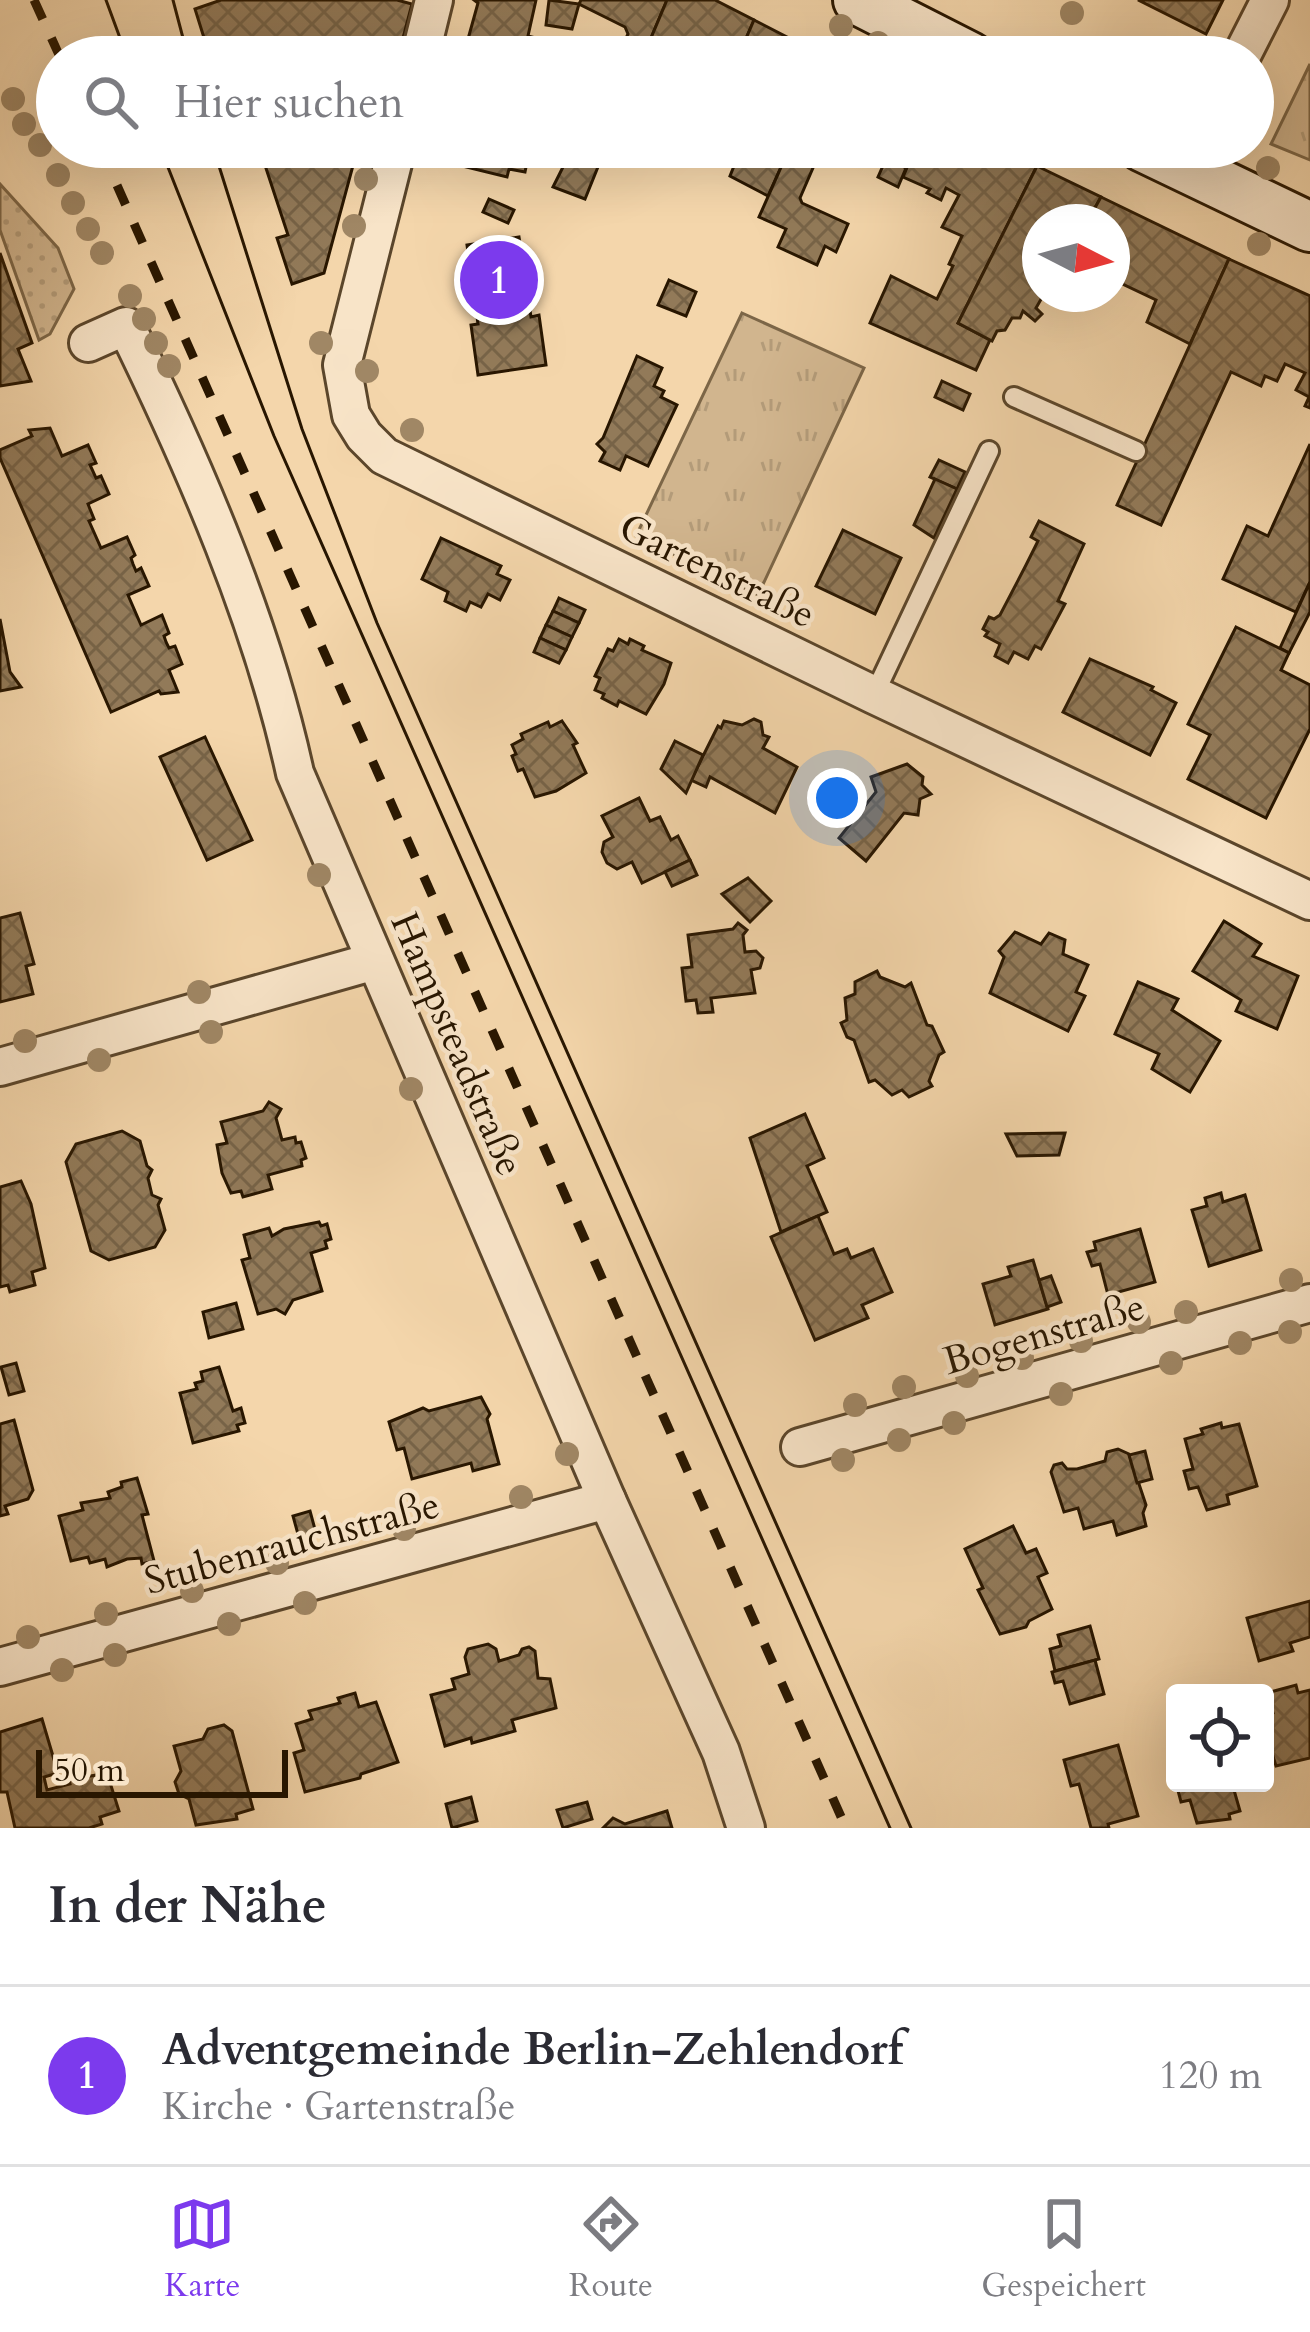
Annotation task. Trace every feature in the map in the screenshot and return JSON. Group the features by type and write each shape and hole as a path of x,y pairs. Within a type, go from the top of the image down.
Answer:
{"main road":[{"path":"858,0 929,36"},
{"path":"1200,168 1310,227"}],"street":[{"path":"425,36 434,0"},
{"path":"1252,36 1270,0"},
{"name":"Gartenstraße","path":"392,168 342,365 351,415 384,455 1310,902"},
{"name":"Hampsteadstraße","path":"88,344 126,326 186,449 281,707 295,773 607,1500 721,1752 746,1828"},
{"path":"0,1067 375,961"},
{"name":"Bogenstraße","path":"800,1447 1310,1303"},
{"name":"Stubenrauchstraße","path":"0,1667 607,1500"}],"lane":[{"path":"1014,397 1136,452"},
{"path":"874,695 988,451"}],"green space":[{"path":"1310,64 1310,160 1274,145"},
{"path":"0,184 58,248 74,289 50,334 39,340 0,230"},
{"path":"742,313 864,368 758,595 636,536"}],"building":[{"path":"221,0 397,0 412,4 404,36 203,36 195,9"},
{"path":"474,0 536,0 528,36 469,36 478,3"},
{"path":"549,0 579,4 572,29 546,25"},
{"path":"581,0 667,0 652,36 627,36 625,27 579,4"},
{"path":"667,0 715,0 754,20 747,36 652,36"},
{"path":"1138,0 1223,0 1206,34"},
{"path":"754,20 785,36 747,36"},
{"path":"266,168 352,168 324,273 292,284 277,238 288,235"},
{"path":"470,168 526,168 525,172 509,169 507,177"},
{"path":"562,168 598,168 585,199 553,187"},
{"path":"733,168 781,168 768,196 730,176"},
{"path":"781,168 813,168 802,203 848,224 836,252 825,246 817,265 778,247 786,229 759,217"},
{"path":"882,168 906,168 898,187 878,177"},
{"path":"907,168 1036,168 958,323 990,340 976,370 870,323 891,276 937,299 962,236 942,227 959,195 946,188 941,200 927,193 930,189 903,177"},
{"path":"1036,168 1101,197 1097,204 1022,204 1023,312 1005,330 997,331 992,341 958,323"},
{"path":"489,199 514,210 508,223 483,212"},
{"path":"1130,211 1229,259 1190,344 1147,322 1156,300 1130,288"},
{"path":"519,237 531,317 539,315 546,365 478,375 471,325 478,324 467,245"},
{"path":"0,253 32,343 18,349 31,381 0,386"},
{"path":"1229,259 1310,296 1310,408 1305,406 1309,397 1296,390 1305,373 1285,364 1277,381 1265,376 1261,386 1231,372 1161,525 1117,505"},
{"path":"669,280 696,292 686,316 658,305"},
{"path":"637,356 662,368 654,386 664,391 661,397 677,405 648,466 626,456 620,470 600,461 605,452 597,444"},
{"path":"942,381 970,394 963,410 935,397"},
{"path":"50,428 62,456 88,445 96,463 90,465 109,494 88,504 94,519 89,521 101,548 127,537 136,571 141,568 149,586 128,595 141,625 162,615 169,633 164,636 166,642 169,648 175,646 182,664 169,670 178,692 159,691 111,712 0,458 0,450 32,436 29,430"},
{"path":"1310,444 1310,582 1296,612 1223,579 1247,526 1268,536"},
{"path":"939,460 965,472 957,489 930,477"},
{"path":"935,479 957,489 934,538 914,525"},
{"path":"1039,521 1084,544 1058,601 1065,604 1041,649 1035,646 1028,659 1014,652 1008,663 995,656 1000,644 985,636 988,632 983,629 989,617 1000,615 1026,565 1038,541 1031,537"},
{"path":"843,530 901,558 875,614 816,586"},
{"path":"441,538 501,566 497,574 510,580 500,600 488,594 481,607 470,602 466,611 445,601 448,592 422,579"},
{"path":"1310,582 1310,612 1289,653 1280,648"},
{"path":"559,598 585,610 579,623 553,611"},
{"path":"553,611 579,623 572,637 546,625"},
{"path":"0,619 10,672 21,687 0,691"},
{"path":"546,625 572,637 566,650 540,638"},
{"path":"1236,627 1289,653 1281,670 1310,685 1310,729 1266,818 1188,779 1210,735 1188,724"},
{"path":"540,638 566,650 559,663 534,652"},
{"path":"619,639 628,644 630,639 671,663 646,714 619,701 617,706 595,690 600,678 595,676 608,649 613,651"},
{"path":"1090,659 1153,687 1151,690 1176,703 1150,755 1063,712"},
{"path":"754,719 769,737 763,748 797,767 775,813 710,777 706,787 691,780 718,726 724,721 742,725"},
{"path":"562,721 577,743 573,745 586,773 535,797 523,769 518,771 512,745 523,739 521,734"},
{"path":"205,737 252,840 207,860 160,757"},
{"path":"675,741 703,755 686,793 661,769"},
{"path":"907,764 923,777 922,785 931,794 920,799 918,815 904,813 866,861 839,838 876,792 871,777"},
{"path":"639,798 650,821 660,817 671,840 678,836 690,860 642,883 632,862 617,869 602,852 604,842 613,837 602,816"},
{"path":"690,860 697,875 672,886 665,872"},
{"path":"748,878 771,901 750,922 722,894"},
{"path":"20,913 34,964 26,966 33,994 0,1002 0,918"},
{"path":"1224,921 1261,944 1253,956 1298,976 1277,1029 1236,1011 1241,1000 1193,971"},
{"path":"738,923 747,930 745,952 756,951 763,958 760,968 751,970 755,993 711,998 713,1012 698,1013 696,1000 686,1001 682,968 692,967 688,935 733,929"},
{"path":"1015,932 1041,944 1049,933 1065,940 1063,954 1088,965 1076,992 1085,996 1068,1031 990,993 1004,957 999,951"},
{"path":"877,971 880,977 905,987 911,983 927,1025 932,1026 944,1052 929,1081 932,1086 909,1097 902,1090 892,1095 875,1080 869,1082 854,1040 847,1037 841,1023 847,1020 845,998 855,994 855,982"},
{"path":"1138,982 1178,999 1172,1010 1220,1041 1190,1092 1152,1069 1159,1054 1115,1034"},
{"path":"269,1102 281,1109 276,1118 282,1140 295,1137 306,1158 302,1166 268,1175 272,1189 243,1197 241,1191 231,1193 217,1145 227,1143 221,1122 263,1111"},
{"path":"805,1114 824,1158 807,1166 827,1212 781,1232 750,1138"},
{"path":"122,1131 140,1141 152,1170 148,1178 152,1195 161,1199 158,1205 165,1230 155,1247 109,1260 91,1251 66,1162 76,1144"},
{"path":"1065,1133 1059,1155 1017,1156 1006,1134"},
{"path":"21,1181 45,1268 32,1272 35,1285 10,1292 8,1285 0,1287 0,1187"},
{"path":"1221,1193 1223,1202 1245,1195 1261,1250 1209,1266 1192,1210 1207,1206 1205,1198"},
{"path":"818,1216 834,1254 847,1249 851,1258 873,1249 892,1292 862,1305 868,1318 815,1340 771,1237"},
{"path":"319,1222 327,1224 331,1239 325,1241 327,1248 311,1253 322,1291 293,1300 285,1314 276,1309 258,1314 242,1260 250,1258 244,1235 269,1228 272,1236"},
{"path":"1140,1229 1155,1282 1108,1295 1100,1264 1092,1266 1087,1252 1096,1250 1094,1242"},
{"path":"1033,1260 1048,1309 995,1325 983,1284 1011,1276 1008,1267"},
{"path":"1051,1276 1061,1302 1047,1307 1039,1280"},
{"path":"236,1303 243,1329 209,1338 203,1312"},
{"path":"16,1363 24,1391 9,1395 1,1367"},
{"path":"219,1367 233,1411 241,1408 245,1423 237,1425 239,1431 193,1443 180,1393 197,1389 195,1383 203,1381 201,1372"},
{"path":"481,1397 490,1414 487,1419 499,1464 473,1471 471,1463 412,1479 404,1448 397,1450 389,1422 423,1408 429,1411"},
{"path":"14,1420 33,1490 28,1499 5,1506 8,1514 0,1516 0,1424"},
{"path":"1221,1423 1222,1428 1239,1424 1257,1486 1227,1495 1229,1504 1207,1510 1198,1487 1189,1489 1184,1471 1193,1469 1185,1439"},
{"path":"1118,1449 1129,1454 1146,1505 1146,1526 1117,1535 1113,1521 1084,1529 1078,1508 1064,1512 1051,1472 1062,1463 1067,1469 1077,1469 1105,1461 1107,1452"},
{"path":"1145,1451 1152,1479 1137,1483 1129,1455"},
{"path":"137,1478 154,1561 142,1564 141,1558 127,1559 107,1567 105,1559 71,1561 59,1516 83,1510 81,1503 110,1498 108,1492 122,1487 121,1482"},
{"path":"310,1511 316,1533 299,1538 293,1516"},
{"path":"1013,1526 1026,1553 1036,1549 1047,1573 1038,1577 1052,1609 1026,1627 1000,1634 965,1549"},
{"path":"1310,1601 1310,1637 1290,1643 1293,1651 1259,1661 1247,1618"},
{"path":"1090,1626 1099,1659 1055,1671 1050,1649 1061,1646 1058,1635"},
{"path":"488,1644 496,1649 499,1661 529,1647 535,1651 538,1678 550,1679 556,1708 512,1720 515,1731 445,1746 431,1695 455,1689 452,1679 469,1674 468,1649"},
{"path":"1095,1660 1104,1694 1070,1704 1063,1681 1055,1683 1052,1672"},
{"path":"1296,1685 1298,1693 1310,1690 1310,1758 1276,1766 1274,1691"},
{"path":"355,1693 359,1707 376,1702 398,1762 305,1792 294,1753 304,1750 296,1724 312,1719 309,1711 340,1703 338,1698"},
{"path":"42,1719 58,1773 44,1777 47,1790 70,1784 69,1780 107,1773 119,1811 100,1817 102,1824 15,1828 7,1792 0,1792 0,1732"},
{"path":"224,1725 232,1731 253,1809 236,1814 237,1819 196,1825 189,1799 179,1794 175,1782 181,1771 174,1746 203,1739 208,1729"},
{"path":"1118,1745 1138,1816 1108,1824 1109,1828 1091,1828 1079,1784 1071,1786 1064,1760"},
{"path":"1178,1792 1235,1792 1240,1811 1229,1814 1230,1819 1197,1823 1190,1800 1181,1802"},
{"path":"471,1797 477,1821 452,1828 446,1804"},
{"path":"587,1802 592,1819 563,1828 557,1810"},
{"path":"667,1811 672,1828 603,1828 613,1818 625,1824"}],"tram line":[{"path":"106,0 119,36"},
{"path":"173,0 182,36"},
{"path":"168,168 274,436 890,1828"},
{"path":"220,168 302,429 377,623 911,1828"}],"railway":[{"path":"34,0 50,36"},
{"path":"109,168 846,1828"}],"place":[{"name":"Adventgemeinde Berlin-Zehlendorf","path":"499,280"}]}
